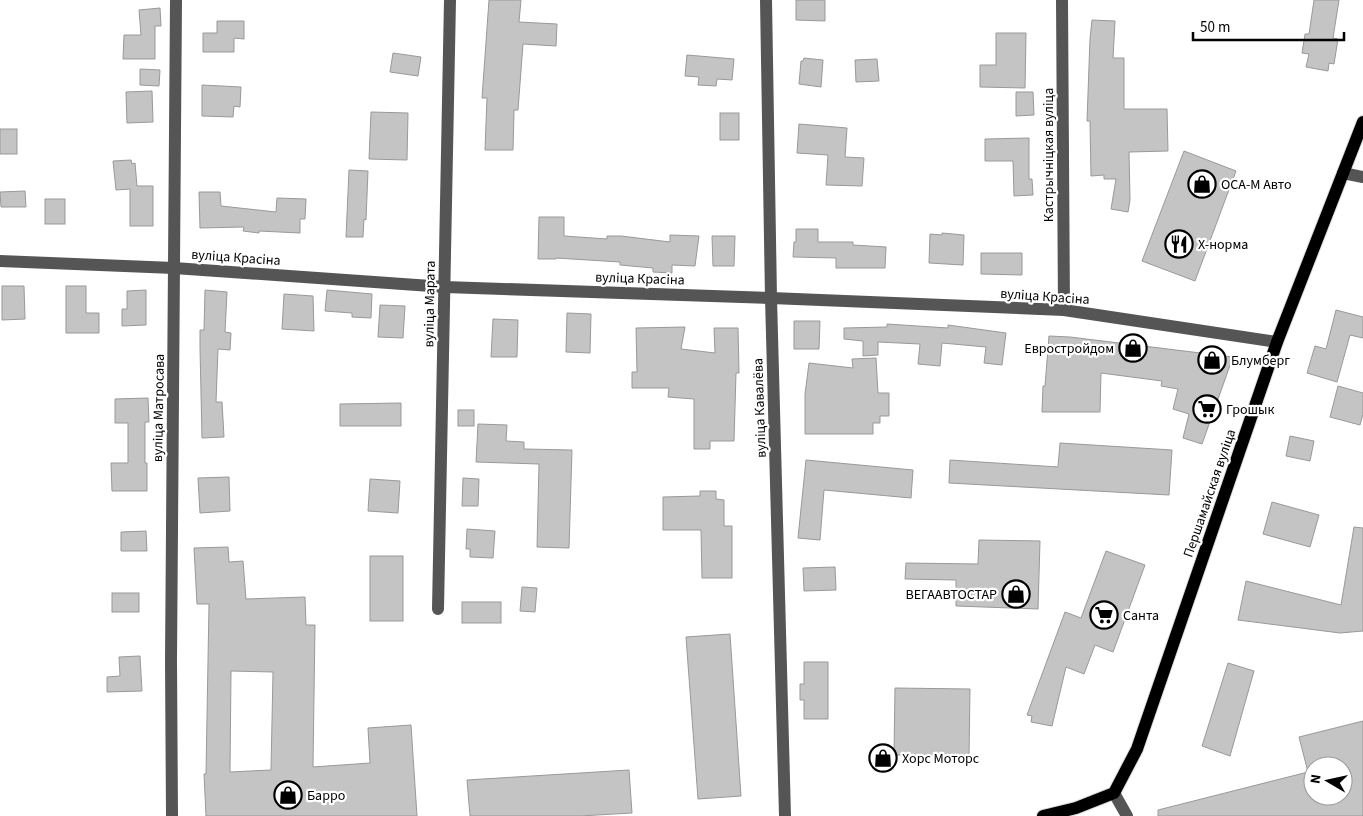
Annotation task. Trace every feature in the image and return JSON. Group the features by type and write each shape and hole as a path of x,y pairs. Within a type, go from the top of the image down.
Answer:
{"main road":[{"name":"Першамайская вуліца","path":"1114,794 1137,749 1277,342 1363,122"},
{"path":"1043,816 1076,808 1114,794"}],"street":[{"name":"вуліца Матросава","path":"172,816 171,661 176,0"},
{"name":"вуліца Марата","path":"438,609 450,0"},
{"name":"вуліца Кавалёва","path":"766,0 771,298 785,816"},
{"name":"Кастрычніцкая вуліца","path":"1062,0 1064,310"},
{"path":"1343,173 1363,177"},
{"name":"вуліца Красіна","path":"0,261 174,268 445,287 1064,310 1277,342"},
{"path":"1114,794 1127,816"}],"building":[{"path":"489,0 521,0 519,22 557,24 556,46 523,44 518,110 514,110 513,150 485,150 487,98 482,98"},
{"path":"796,0 825,0 825,21 796,20"},
{"path":"1314,0 1339,0 1333,38 1338,39 1334,64 1329,63 1328,71 1306,67 1309,54 1302,53 1305,34 1309,34"},
{"path":"160,8 161,26 155,26 155,59 123,59 124,35 141,35 139,10"},
{"path":"1092,20 1115,21 1113,58 1124,58 1124,109 1167,109 1168,151 1129,152 1130,200 1128,212 1111,209 1116,179 1104,179 1104,175 1091,176 1090,121 1087,121"},
{"path":"217,21 244,21 244,39 234,38 234,52 203,52 203,33 217,33"},
{"path":"996,33 1026,33 1025,88 980,87 980,65 996,65"},
{"path":"393,53 421,57 418,76 390,72"},
{"path":"687,55 734,59 732,80 717,79 716,86 698,85 699,77 685,76"},
{"path":"804,58 823,60 821,87 799,84 801,61"},
{"path":"877,59 879,81 856,82 855,60"},
{"path":"140,69 160,70 159,86 140,85"},
{"path":"202,85 241,87 240,107 234,106 233,117 202,116"},
{"path":"152,91 153,122 127,123 126,92"},
{"path":"1016,92 1033,92 1034,115 1016,116"},
{"path":"371,112 408,113 407,160 369,159"},
{"path":"720,113 739,113 739,140 720,140"},
{"path":"799,124 847,128 845,157 864,158 862,186 826,185 828,155 797,153"},
{"path":"0,129 17,129 17,154 0,154"},
{"path":"1029,138 1029,179 1032,179 1033,195 1014,196 1013,161 985,161 985,139"},
{"path":"1184,151 1236,171 1195,281 1142,261"},
{"path":"131,160 132,164 135,163 137,186 153,186 153,226 130,226 130,189 116,190 113,161"},
{"path":"349,170 368,171 366,220 364,219 363,237 346,237"},
{"path":"25,191 26,207 1,207 0,192"},
{"path":"199,192 220,192 221,206 276,212 277,198 306,199 305,219 300,219 300,233 259,231 259,233 243,231 244,227 200,228"},
{"path":"45,199 65,199 65,224 45,224"},
{"path":"539,217 564,217 564,236 607,239 607,236 621,236 670,242 670,235 699,236 695,266 672,265 672,273 653,272 653,268 620,265 620,262 556,258 538,259"},
{"path":"796,229 818,229 818,242 853,242 853,245 886,247 885,268 836,268 836,258 793,257"},
{"path":"942,233 964,235 963,265 929,263 930,234 942,235"},
{"path":"712,236 735,236 734,266 713,266"},
{"path":"981,253 1022,253 1022,275 981,274"},
{"path":"2,286 24,286 25,319 2,320"},
{"path":"66,286 86,286 86,313 99,313 99,333 66,333"},
{"path":"146,290 146,325 122,326 122,309 127,309 127,291"},
{"path":"205,290 227,292 225,332 231,333 230,350 218,349 216,402 222,402 224,437 202,438 200,330 204,330"},
{"path":"327,290 372,294 371,318 352,317 352,313 325,311"},
{"path":"284,294 313,296 314,331 282,329"},
{"path":"380,305 405,306 403,338 378,337"},
{"path":"1336,310 1363,317 1363,338 1350,335 1337,382 1307,373 1315,346 1326,349"},
{"path":"567,313 591,314 590,353 566,352"},
{"path":"493,319 518,320 517,357 491,357"},
{"path":"794,321 820,321 819,349 794,349"},
{"path":"887,324 948,328 948,325 1006,333 1002,365 984,363 986,347 942,343 940,366 918,364 920,344 878,342 878,355 863,356 863,341 844,339 844,328 887,327"},
{"path":"685,327 681,349 715,353 714,328 738,328 739,373 736,373 734,441 710,441 710,449 694,449 694,399 668,397 669,388 632,388 632,372 637,372 636,328"},
{"path":"1049,336 1233,357 1202,444 1183,438 1189,414 1173,409 1178,389 1161,386 1162,381 1101,373 1100,412 1042,412"},
{"path":"876,358 878,393 889,393 889,416 880,416 880,423 873,423 873,434 805,434 805,394 809,363 853,368 852,359"},
{"path":"1338,386 1363,393 1363,414 1360,425 1330,417"},
{"path":"148,398 149,422 145,422 147,491 112,491 111,463 128,463 128,423 115,423 115,399"},
{"path":"401,403 401,426 340,426 340,404"},
{"path":"458,410 474,410 474,426 458,426"},
{"path":"478,424 507,425 506,441 524,442 524,449 572,450 569,548 537,547 539,464 476,462"},
{"path":"1290,436 1314,441 1310,461 1286,456"},
{"path":"1060,443 1172,450 1169,495 949,483 950,460 1058,467"},
{"path":"806,460 913,470 911,498 824,490 820,540 798,538"},
{"path":"229,477 230,511 200,513 198,478"},
{"path":"463,478 479,479 478,506 462,506"},
{"path":"370,479 400,481 398,513 368,511"},
{"path":"700,491 716,491 716,499 724,500 724,526 732,526 732,578 702,578 701,530 663,530 663,497 700,496"},
{"path":"1272,502 1319,515 1310,547 1263,534"},
{"path":"1354,527 1363,528 1363,631 1340,633 1238,620 1246,581 1341,605"},
{"path":"467,529 495,531 493,558 470,557 470,549 466,549"},
{"path":"146,531 147,551 121,551 121,532"},
{"path":"979,540 1040,541 1038,609 956,606 956,580 905,579 906,563 978,564"},
{"path":"228,547 229,562 243,561 246,599 305,597 306,625 315,625 313,767 370,763 368,728 411,725 417,816 206,816 204,774 206,774 209,604 197,604 194,548","holes":["231,671 273,672 271,770 230,772"]},
{"name":"Санта","path":"1106,551 1145,565 1113,652 1095,645 1084,674 1066,667 1052,726 1031,722 1032,716 1027,715 1065,612 1081,618"},
{"path":"370,556 403,556 403,621 370,621"},
{"path":"835,567 836,590 804,591 803,568"},
{"path":"522,587 537,588 535,612 520,611"},
{"path":"112,593 139,593 139,612 112,612"},
{"path":"462,602 501,602 501,623 462,623"},
{"path":"730,634 741,796 698,799 686,637"},
{"path":"140,656 142,691 107,692 107,677 120,676 119,657"},
{"path":"804,662 828,662 828,719 804,719 804,700 800,700 800,684 804,684"},
{"path":"1228,663 1254,671 1230,756 1202,746"},
{"path":"895,688 970,689 969,755 894,755"},
{"path":"1363,721 1363,816 1158,816 1158,810 1303,773 1303,806 1353,806 1353,756 1304,756 1299,737"},
{"path":"629,770 632,813 580,816 470,816 467,780"}],"place":[{"name":"ОСА-М Авто","path":"1202,184"},
{"name":"Х-норма","path":"1179,244"},
{"name":"Евростройдом","path":"1133,348"},
{"name":"Блумберг","path":"1212,360"},
{"name":"Грошык","path":"1207,409"},
{"name":"ВЕГААВТОСТАР","path":"1016,594"},
{"name":"Санта","path":"1104,615"},
{"name":"Хорс Моторс","path":"883,758"},
{"name":"Барро","path":"288,795"}]}
